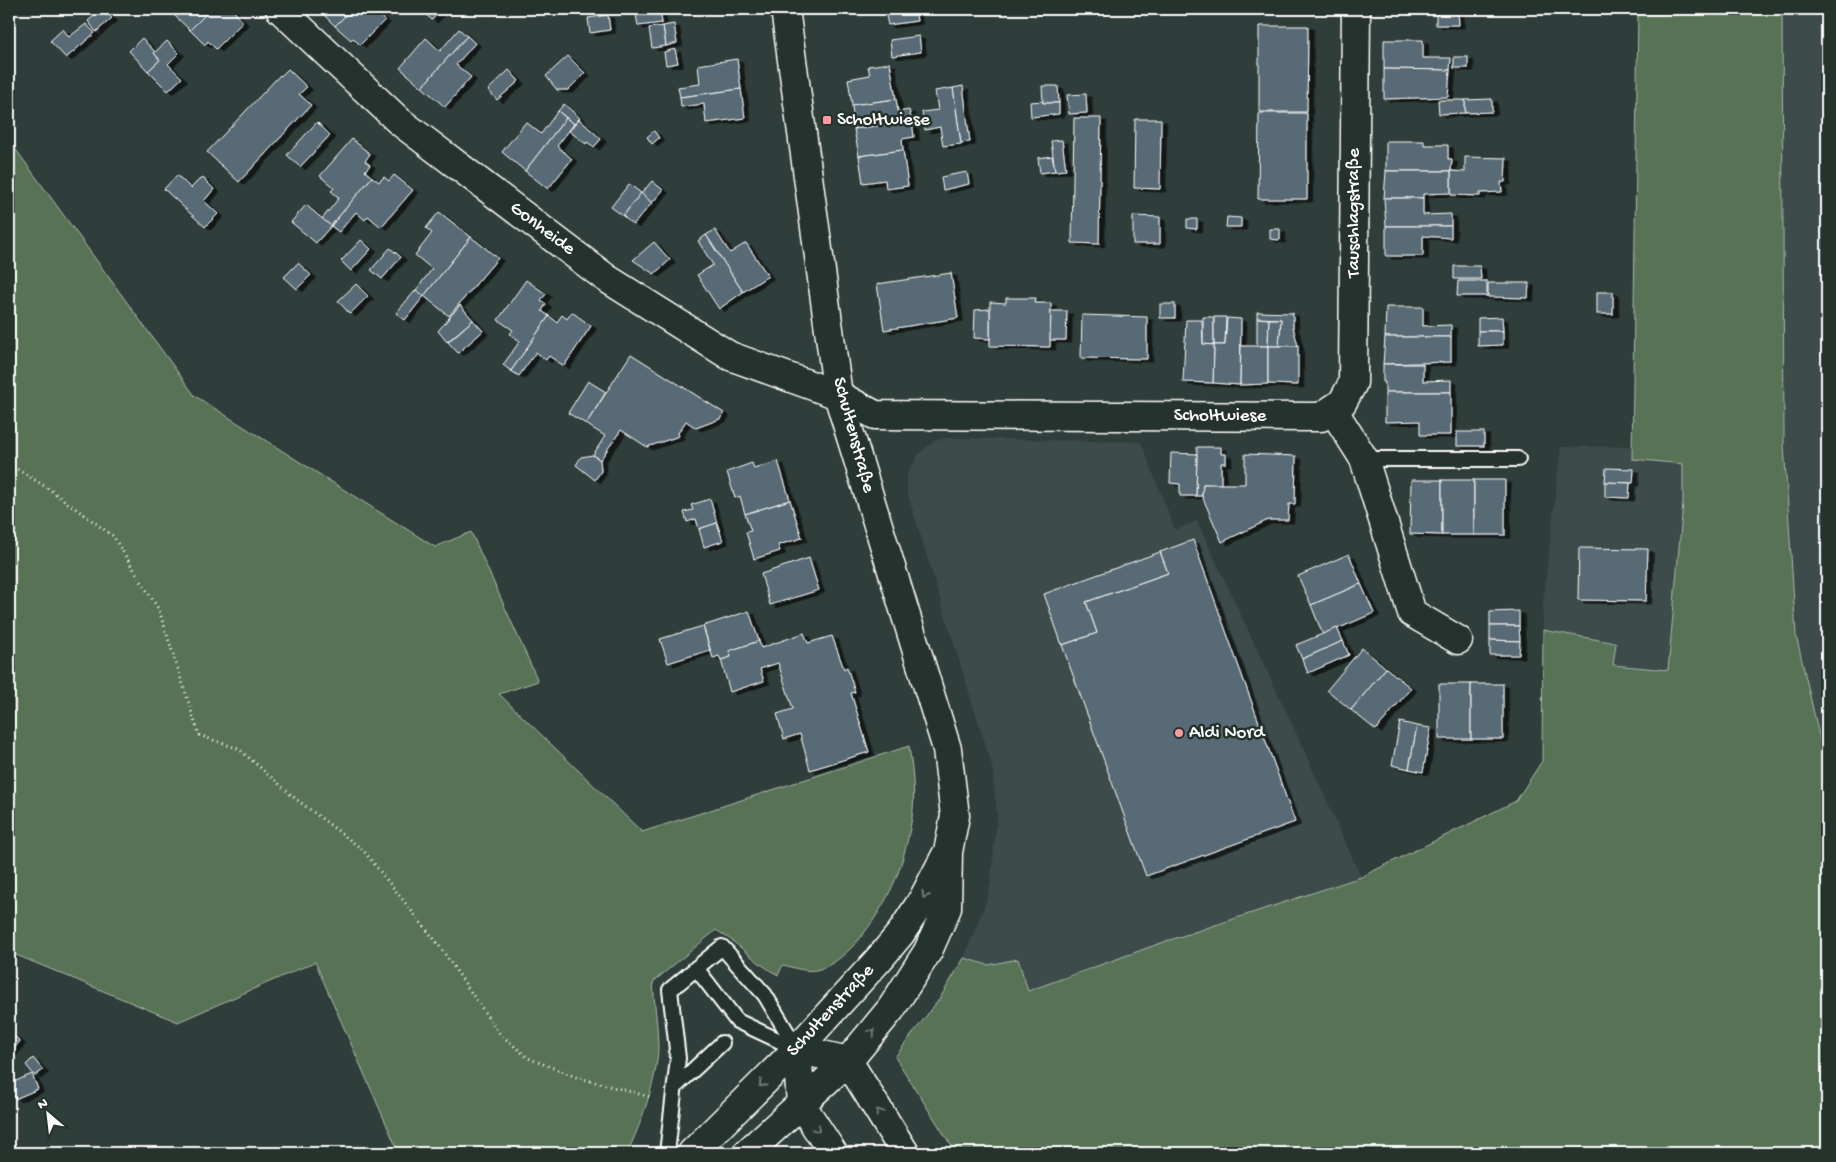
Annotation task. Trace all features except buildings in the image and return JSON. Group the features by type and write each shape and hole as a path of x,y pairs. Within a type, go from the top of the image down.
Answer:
{"street":[{"name":"Gonheide","path":"280,9 398,121 606,278 730,356 838,395"},
{"name":"Schultenstraße","path":"748,1153 848,1061 891,1009 928,951 947,908 948,852 955,816 947,749 838,395 785,9"},
{"name":"Tauschlagstraße","path":"1333,410 1342,403 1353,382 1356,9"},
{"name":"Scholtwiese","path":"838,395 875,414 1321,417 1333,410"},
{"path":"1333,410 1364,459 1412,613 1458,640"},
{"name":"Schultenstraße","path":"692,1153 797,1049 880,958 901,933 923,899 948,852"},
{"path":"833,1153 801,1104 797,1049 848,1061 905,1153"}],"lane":[{"path":"1364,459 1518,459"},
{"path":"667,1153 678,1058 670,990 722,947 765,995 797,1049"},
{"path":"696,968 737,1021 797,1049"},
{"path":"675,1093 722,1043"}],"path":[{"path":"9,464 46,487 113,536 159,610 199,735 239,749 296,799 363,850 438,944 498,1032 528,1058 576,1077 648,1096 675,1093"}],"shaded area":[{"path":"1782,9 1827,9 1827,770 1796,635 1784,444"},
{"path":"947,438 1141,442 1175,530 1197,521 1361,877 1161,943 1028,991 1018,959 988,965 964,958 987,899 991,881 997,815 992,766 907,492 907,474 919,454 934,441"},
{"path":"1633,446 1632,459 1683,464 1683,503 1668,670 1613,665 1615,643 1543,630 1543,603 1561,447"}],"green space":[{"path":"1638,9 1782,9 1784,444 1796,635 1827,770 1827,1153 956,1153 895,1057 940,998 964,958 988,965 1018,959 1028,991 1161,943 1361,877 1516,801 1542,761 1543,630 1616,643 1613,665 1668,670 1683,503 1683,464 1632,459"},
{"path":"9,140 195,396 435,547 471,532 538,681 499,694 642,832 909,746 914,802 909,834 901,865 893,886 877,915 845,954 833,963 815,970 801,970 783,965 778,975 716,930 653,982 658,1039 657,1059 647,1101 627,1153 399,1153 315,962 178,1022 9,952"}],"place":[{"name":"Scholtwiese","path":"827,120"},
{"name":"Aldi Nord","path":"1179,733"}]}
